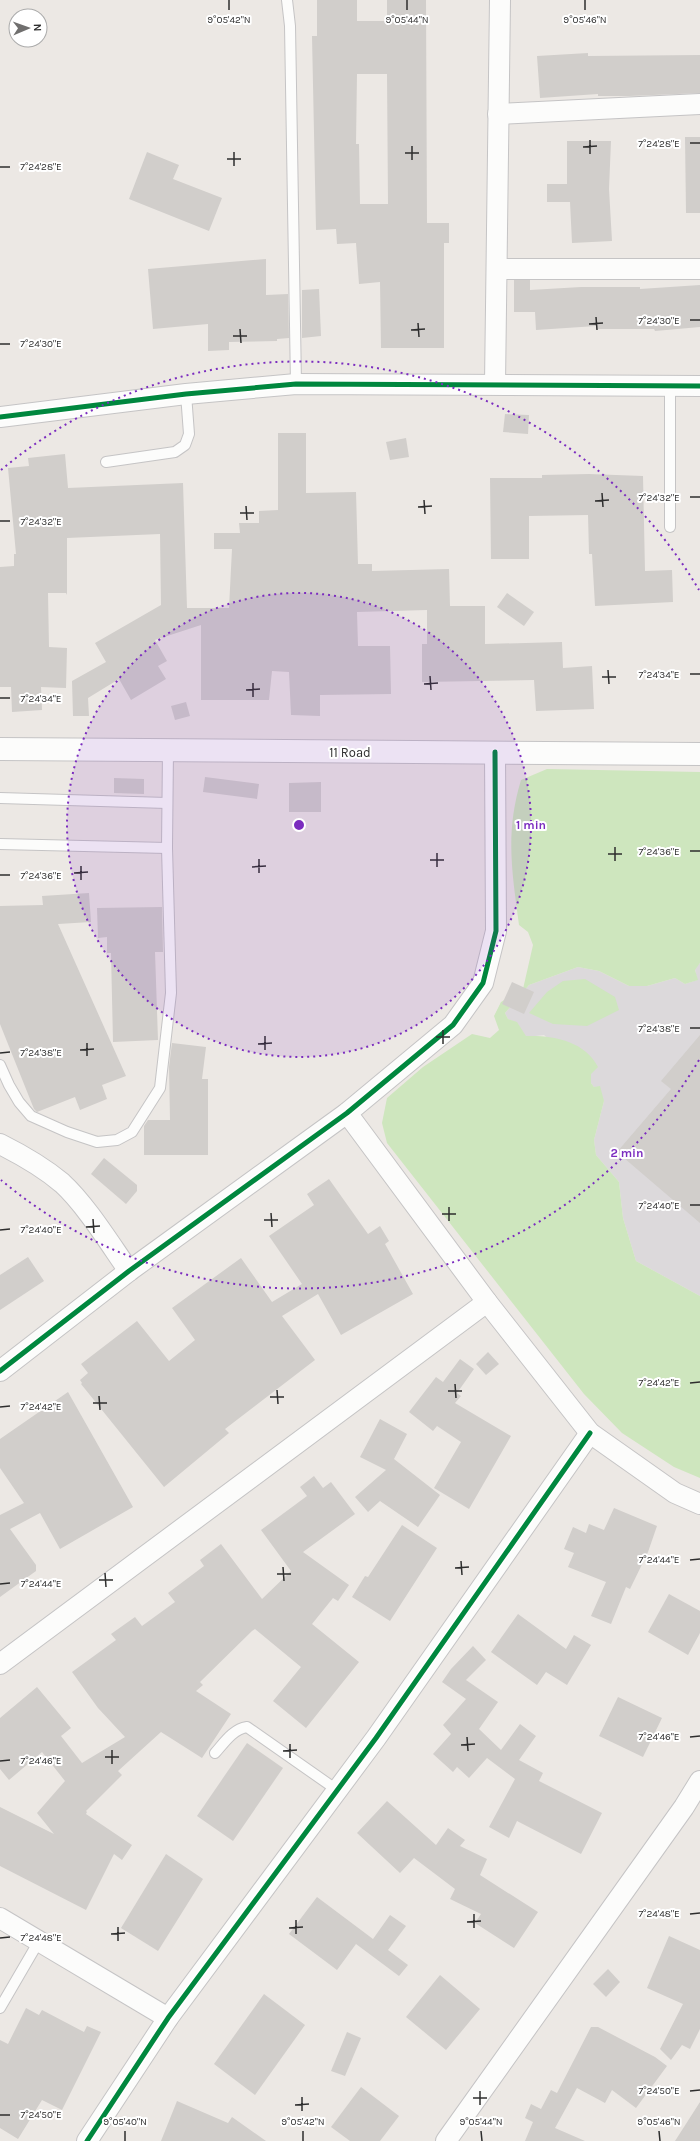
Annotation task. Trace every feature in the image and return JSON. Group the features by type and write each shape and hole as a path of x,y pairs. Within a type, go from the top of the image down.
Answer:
{"street":[{"path":"495,384 500,0"},
{"path":"498,114 700,104"},
{"path":"496,269 700,269"},
{"path":"0,417 186,394 296,384 700,386"},
{"name":"11 Road","path":"0,749 700,754"},
{"path":"0,1371 129,1271 347,1113 453,1025 483,983 496,932 495,752"},
{"path":"347,1113 487,1302 590,1433 675,1493 700,1504"},
{"path":"0,1144 30,1159 63,1184 94,1222 129,1271"},
{"path":"0,1664 487,1302"},
{"path":"87,2141 168,2018 337,1790 590,1433"},
{"path":"446,2141 684,1807 700,1781"},
{"path":"0,1918 168,2018"}],"lane":[{"path":"287,0 290,26 296,384"},
{"path":"670,386 670,527"},
{"path":"106,462 175,452 185,444 189,434 186,394"},
{"path":"0,1065 19,1102 31,1116 67,1132 97,1142 116,1140 132,1132 160,1088 171,993 167,848 168,750"},
{"path":"0,798 167,803"},
{"path":"0,844 167,848"},
{"path":"215,1753 234,1732 241,1728 247,1727 337,1790"},
{"path":"0,2008 39,1941"}],"shaded area":[{"path":"700,963 700,1296 636,1261 623,1218 619,1182 596,1155 594,1140 604,1101 591,1083 591,1074 544,1035 526,1037 517,1023 508,1019 505,1013 529,985 578,967 599,971 629,986 647,986 675,978 685,984 697,980 695,969"}],"green space":[{"path":"547,769 700,772 700,963 695,970 698,980 685,984 675,978 647,986 629,986 599,971 578,967 529,985 505,1013 508,1019 517,1022 526,1036 547,1037 567,1041 585,1051 592,1058 598,1067 591,1074 591,1083 594,1087 600,1086 604,1101 594,1140 596,1155 619,1182 623,1218 636,1261 700,1296 700,1478 674,1467 622,1433 584,1394 387,1143 382,1123 387,1098 423,1067 472,1034 490,1038 499,1030 494,1016 501,1002 523,989 533,945 528,932 519,925 512,870 511,835 516,799 521,780"},
{"path":"585,979 615,997 619,1010 587,1026 553,1024 529,1013 547,992 563,981"}],"building":[{"path":"317,0 357,0 357,21 387,21 387,0 426,0 427,223 449,223 449,243 444,243 444,348 381,348 380,282 359,284 356,243 337,244 336,229 316,230 312,36 317,36","holes":["357,74 387,74 388,204 360,204 359,144 356,144"]},
{"path":"588,53 588,56 700,55 700,93 629,96 598,96 598,94 540,98 537,56"},
{"path":"685,137 700,137 700,213 686,213"},
{"path":"567,141 611,141 609,189 612,241 572,243 570,202 547,202 547,184 567,184"},
{"path":"147,152 179,165 173,179 222,198 209,231 129,199"},
{"path":"266,259 266,295 288,294 289,338 277,339 277,341 229,342 229,350 208,351 208,324 153,329 148,269"},
{"path":"514,280 530,280 530,290 581,287 640,287 640,289 700,285 700,327 655,331 654,329 596,329 596,326 536,330 535,312 514,312"},
{"path":"319,289 321,336 302,338 302,290"},
{"path":"505,414 529,415 528,434 503,432"},
{"path":"278,433 306,433 306,493 356,492 358,564 372,564 372,571 449,569 450,606 485,606 485,644 562,642 563,668 592,666 594,709 536,711 534,680 422,682 422,644 427,644 427,610 357,612 358,646 390,646 391,694 320,695 320,716 291,715 289,672 272,671 269,700 201,700 201,625 155,640 167,661 158,666 166,679 131,700 119,679 88,698 89,716 73,716 72,681 106,662 95,643 161,605 160,534 67,538 67,595 66,593 48,593 49,647 67,648 66,688 41,687 42,710 12,712 11,687 0,687 0,567 14,566 14,554 16,554 8,468 29,466 28,458 65,454 68,488 183,483 187,608 229,608 232,549 214,549 214,533 240,533 239,523 259,523 259,511 278,510"},
{"path":"406,438 409,457 390,460 386,442"},
{"path":"589,474 643,476 645,571 672,570 673,602 595,606 592,554 589,554 588,515 529,516 529,559 491,559 490,478 542,478 542,475"},
{"path":"507,593 534,612 524,626 497,607"},
{"path":"186,702 190,716 175,720 171,706"},
{"path":"205,777 259,784 257,799 203,792"},
{"path":"114,778 144,779 144,794 114,793"},
{"path":"321,782 321,812 289,812 289,783"},
{"path":"89,893 91,922 58,924 126,1076 102,1085 107,1099 80,1110 75,1097 37,1112 34,1109 0,1024 0,906 43,905 42,896"},
{"path":"162,907 163,952 155,952 158,1040 113,1042 111,953 107,953 107,937 98,938 97,908"},
{"path":"512,982 534,992 524,1014 502,1004"},
{"path":"700,1035 700,1223 617,1152 671,1089 661,1081"},
{"path":"172,1043 206,1047 202,1079 208,1079 208,1155 144,1155 144,1126 148,1120 170,1120 169,1067"},
{"path":"104,1158 137,1185 137,1191 126,1204 91,1174"},
{"path":"329,1179 368,1234 380,1226 389,1241 385,1244 413,1294 341,1335 318,1294 282,1316 315,1360 225,1429 229,1433 164,1487 81,1384 82,1383 80,1380 88,1373 81,1364 137,1321 169,1361 195,1340 172,1308 241,1258 272,1302 302,1284 269,1236 314,1205 307,1194"},
{"path":"28,1257 44,1281 0,1310 0,1275"},
{"path":"488,1352 499,1364 486,1375 476,1364"},
{"path":"460,1359 474,1369 457,1393 461,1396 455,1403 511,1436 469,1509 434,1488 461,1442 437,1426 433,1431 409,1412 436,1377 443,1382"},
{"path":"68,1392 133,1507 60,1549 40,1513 10,1529 36,1565 36,1571 0,1597 0,1515 24,1503 0,1468 0,1439"},
{"path":"380,1419 407,1434 394,1459 440,1495 418,1527 380,1501 368,1512 355,1497 386,1470 360,1457"},
{"path":"314,1476 323,1488 331,1482 355,1514 303,1552 349,1585 338,1601 333,1598 312,1624 359,1662 306,1728 273,1701 301,1667 255,1629 200,1682 203,1685 196,1691 231,1714 202,1758 161,1732 118,1771 122,1775 86,1811 86,1814 132,1845 122,1860 114,1854 86,1910 0,1866 0,1807 54,1834 37,1813 65,1781 42,1752 9,1780 0,1769 0,1718 37,1687 71,1728 61,1736 82,1763 125,1737 98,1708 72,1672 116,1640 111,1634 135,1617 142,1626 175,1602 168,1593 204,1566 200,1560 221,1544 262,1599 291,1571 261,1530 307,1496 300,1487"},
{"path":"614,1508 657,1526 648,1552 630,1589 626,1587 611,1624 591,1616 606,1582 568,1567 574,1553 564,1549 573,1527 586,1533 589,1524 604,1530"},
{"path":"402,1525 437,1548 390,1621 352,1597 365,1576 368,1577"},
{"path":"669,1594 700,1611 700,1633 688,1655 648,1632"},
{"path":"518,1614 566,1649 574,1635 591,1645 567,1685 546,1672 537,1685 491,1652"},
{"path":"473,1646 486,1660 466,1680 498,1702 479,1729 501,1750 520,1724 536,1736 519,1760 543,1773 539,1781 602,1813 581,1854 517,1821 509,1838 489,1827 515,1779 487,1758 469,1778 457,1767 453,1772 433,1754 451,1734 443,1725 466,1699 442,1682 451,1669"},
{"path":"618,1697 662,1718 643,1757 599,1736"},
{"path":"247,1743 283,1768 233,1841 197,1816"},
{"path":"387,1801 436,1845 448,1828 465,1840 460,1846 487,1859 480,1875 538,1912 514,1948 475,1923 481,1914 450,1899 455,1889 414,1858 400,1873 357,1833"},
{"path":"166,1854 203,1879 158,1951 121,1928"},
{"path":"317,1897 373,1939 390,1915 406,1926 388,1950 408,1965 399,1976 356,1944 337,1970 289,1934"},
{"path":"669,1936 700,1950 700,2029 690,2049 682,2045 671,2060 660,2049 683,2004 647,1988"},
{"path":"608,1969 620,1982 606,1997 593,1984"},
{"path":"440,1975 480,2009 446,2050 406,2017"},
{"path":"264,1994 305,2025 255,2095 214,2064"},
{"path":"26,2008 39,2015 42,2010 84,2032 87,2026 101,2032 62,2110 42,2100 18,2139 0,2128 0,2040 8,2044"},
{"path":"591,2027 598,2027 655,2057 667,2066 636,2108 612,2090 605,2103 577,2088 555,2128 585,2141 525,2141 533,2122 525,2118 531,2104 541,2109 551,2090 557,2093"},
{"path":"347,2032 361,2038 345,2076 331,2071"},
{"path":"361,2087 399,2116 380,2141 350,2141 331,2127"},
{"path":"177,2101 228,2123 232,2117 266,2141 161,2141"},
{"path":"700,2102 700,2141 675,2141"}],"cycle path":[{"path":"0,417 186,394 296,384 700,386"},
{"path":"0,1371 129,1271 347,1113 453,1025 483,983 496,931 495,752"},
{"path":"87,2141 168,2018 376,1738 590,1433"}]}
